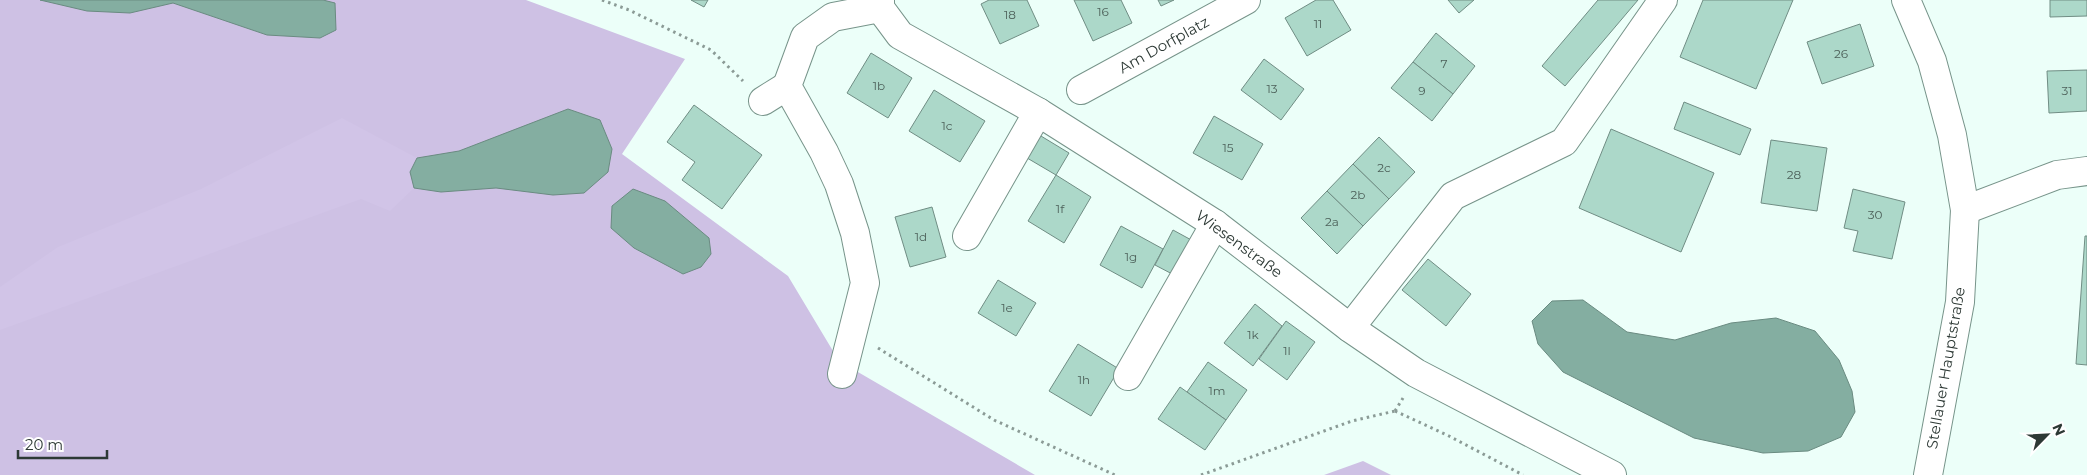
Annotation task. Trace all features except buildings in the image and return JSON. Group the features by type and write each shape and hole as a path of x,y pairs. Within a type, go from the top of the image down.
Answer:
{"street":[{"name":"Am Dorfplatz","path":"1081,90 1246,0"},
{"path":"1350,328 1453,196 1564,142 1663,0"},
{"name":"Stellauer Hauptstraße","path":"1906,0 1932,61 1952,135 1965,210 1960,302 1928,475"},
{"path":"763,101 787,86 805,37 832,17 880,4"},
{"name":"Wiesenstraße","path":"880,4 900,36 1038,112 1215,224 1350,328 1416,373 1612,475"},
{"path":"787,86 824,152 839,184 855,232 865,283 842,374"},
{"path":"967,236 1038,112"},
{"path":"1965,210 2057,175 2087,171"},
{"path":"1128,376 1215,224"}],"path":[{"path":"602,0 628,10 711,50"},
{"path":"1200,475 1352,421 1395,411 1449,436 1523,475"}],"shaded area":[{"path":"0,0 526,0 685,59 622,154 788,276 839,361 1035,475 0,475"},
{"path":"40,0 323,0 335,3 336,30 320,38 267,35 173,3 130,13 87,11"},
{"path":"568,109 600,120 612,149 608,172 584,193 553,195 496,188 441,192 414,188 410,172 417,158 459,151"},
{"path":"342,118 417,158 410,172 414,188 390,211 361,199 0,330 0,287 58,247 201,189"},
{"path":"633,189 665,201 709,238 711,254 701,267 683,274 634,248 611,228 612,206"},
{"path":"1583,300 1627,332 1675,340 1731,323 1776,318 1815,331 1839,360 1852,391 1855,412 1841,437 1808,451 1763,453 1694,438 1563,372 1538,344 1532,321 1552,301"},
{"path":"1363,461 1391,475 1324,475"}]}
